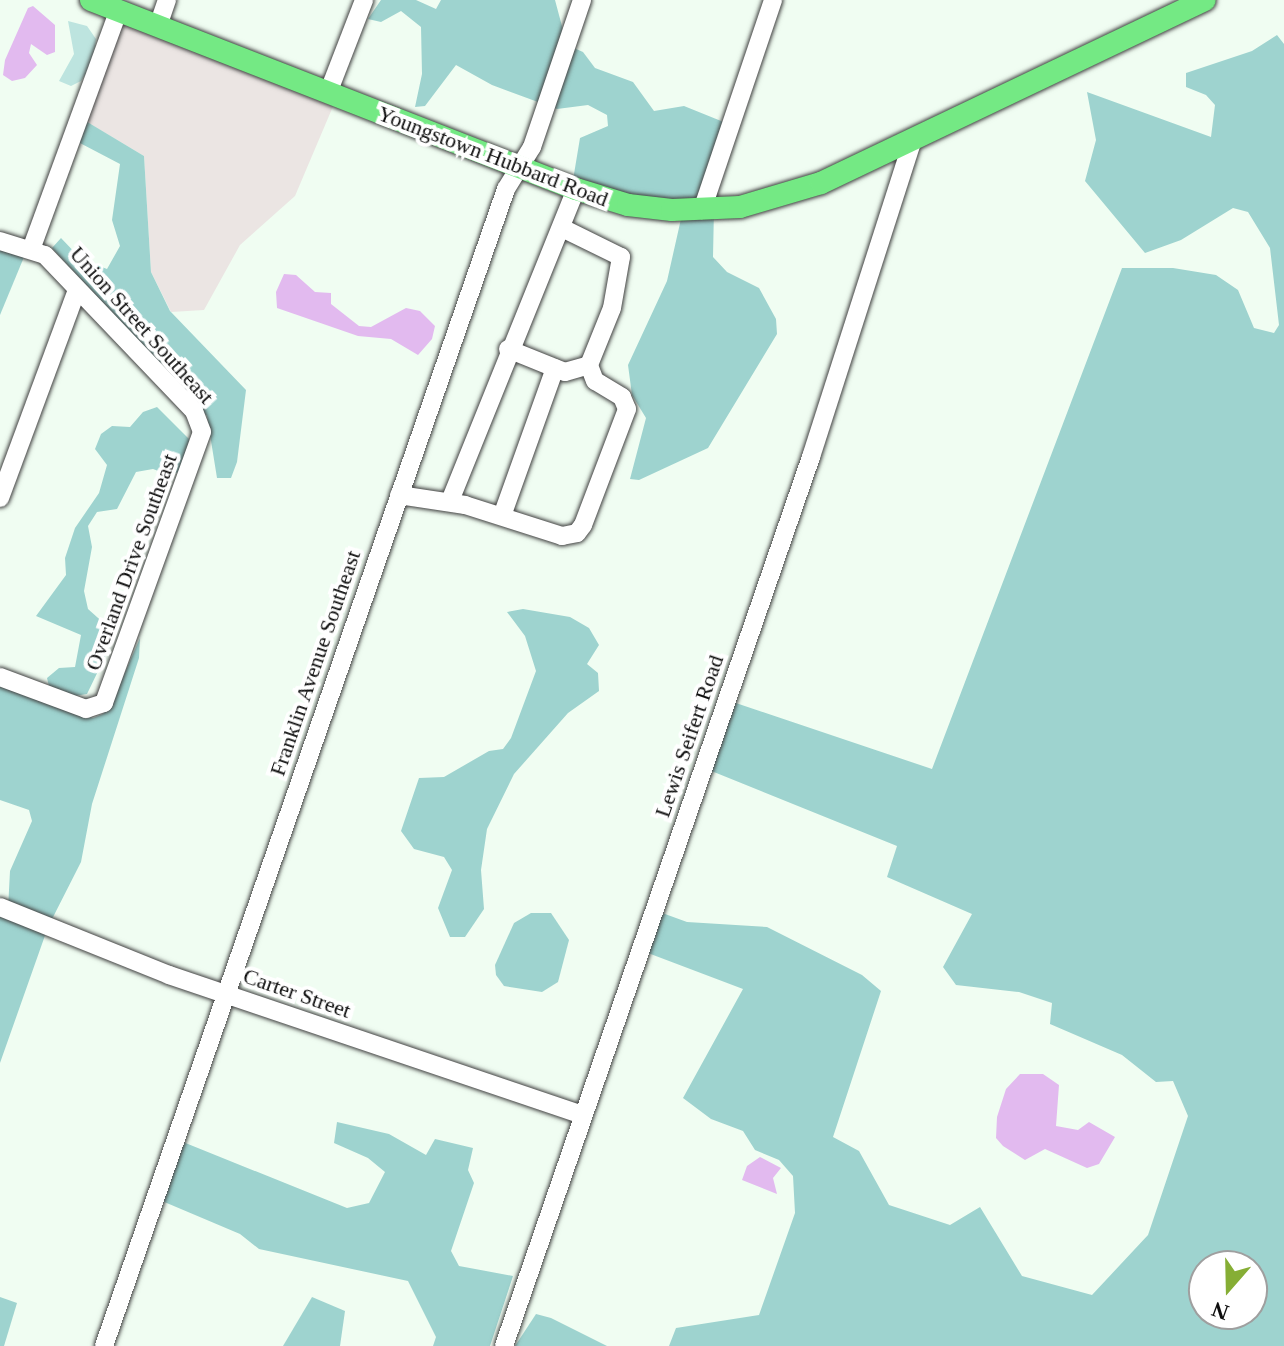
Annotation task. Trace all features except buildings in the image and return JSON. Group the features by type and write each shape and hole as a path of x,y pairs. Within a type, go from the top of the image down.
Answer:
{"main road":[{"name":"Youngstown Hubbard Road","path":"91,0 576,189 628,205 702,210 776,199 913,140 1205,0"}],"street":[{"path":"158,26 167,0"},
{"path":"328,93 364,0"},
{"name":"Franklin Avenue Southeast","path":"104,1346 506,189 520,169 582,0"},
{"path":"702,210 773,0"},
{"path":"0,241 32,247 118,12"},
{"name":"Lewis Seifert Road","path":"504,1346 811,457 913,140"},
{"path":"450,501 508,349 576,189"},
{"path":"399,495 450,501 562,536 577,533 583,525 627,409 622,397 595,381 589,365 612,308 621,257 562,228"},
{"name":"Union Street Southeast","path":"32,247 194,411 202,429"},
{"path":"0,498 77,290"},
{"path":"508,349 565,372 589,365"},
{"path":"502,516 555,368"},
{"name":"Overland Drive Southeast","path":"0,677 86,709 98,707 107,697 202,429"},
{"name":"Carter Street","path":"0,907 227,994 583,1115"}],"shaded area":[{"path":"381,0 416,0 436,9 441,0 555,0 567,45 583,52 595,68 633,82 654,111 684,106 731,125 703,209 714,209 713,257 727,272 759,288 776,319 777,334 708,448 639,480 630,479 646,418 632,395 628,365 667,281 683,210 573,180 580,138 608,126 607,115 588,105 557,109 492,85 456,65 425,106 415,107 422,74 421,27 401,11 381,22 368,19"},
{"path":"33,6 55,25 55,52 47,55 31,44 29,53 37,65 25,78 12,81 3,75 5,60 28,8"},
{"path":"118,12 337,97 295,196 240,245 204,310 171,312 151,272 144,156 80,118"},
{"path":"68,21 87,26 96,39 93,62 81,81 71,86 59,81 74,54"},
{"path":"1277,35 1284,44 1284,1346 669,1346 676,1328 759,1315 795,1213 793,1176 779,1160 755,1150 743,1131 711,1119 683,1098 743,989 640,950 654,910 687,922 767,927 862,975 881,991 833,1137 859,1151 889,1205 950,1225 980,1207 1022,1276 1092,1295 1148,1235 1188,1116 1173,1081 1156,1082 1122,1055 1050,1024 1052,1003 1019,992 956,985 943,967 972,914 887,877 897,846 704,768 727,700 932,769 1122,268 1173,268 1216,275 1238,290 1254,328 1274,333 1279,325 1270,248 1248,212 1233,208 1181,240 1145,253 1085,181 1096,140 1087,92 1211,137 1215,105 1206,95 1186,87 1186,73 1252,51"},
{"path":"84,120 144,156 151,272 170,311 246,390 237,462 231,478 217,478 207,416 52,248 61,238 81,259 107,269 120,246 112,220 120,164 78,142"},
{"path":"0,247 24,257 0,315"},
{"path":"284,274 296,275 315,292 331,293 331,304 359,326 371,327 406,308 420,311 435,326 432,339 418,355 391,339 358,336 277,308 276,292"},
{"path":"157,407 189,439 188,469 169,475 153,469 136,472 117,509 97,512 88,526 92,547 84,591 88,609 116,634 87,694 68,697 50,690 47,678 59,668 75,667 81,635 36,616 66,575 65,558 75,528 99,493 107,465 95,449 101,434 112,426 130,427 143,412"},
{"path":"523,609 570,617 589,628 599,645 587,664 598,673 599,691 568,713 514,774 487,829 481,870 484,909 465,937 450,937 438,908 452,870 444,857 414,849 401,831 419,778 444,777 489,751 503,749 511,738 536,671 525,636 507,612"},
{"path":"140,638 139,658 92,804 81,862 48,927 0,1063 0,907 8,909 10,871 32,821 29,810 0,800 0,684 93,718 103,714 116,693"},
{"path":"531,913 551,913 569,940 558,982 542,992 504,986 496,975 495,965 514,923"},
{"path":"1020,1074 1043,1074 1059,1085 1056,1126 1078,1130 1089,1122 1115,1137 1099,1164 1087,1168 1045,1149 1025,1160 1003,1146 996,1138 997,1117 1006,1089"},
{"path":"337,1122 389,1134 426,1155 435,1139 473,1148 468,1170 474,1183 451,1251 459,1266 513,1276 490,1346 433,1346 436,1337 408,1281 259,1249 240,1234 162,1201 183,1142 347,1208 369,1203 385,1172 368,1158 334,1143"},
{"path":"760,1157 781,1168 773,1178 777,1194 742,1180 747,1166"},
{"path":"0,1297 17,1303 4,1346 0,1346"},
{"path":"312,1297 345,1311 340,1346 283,1346"},
{"path":"536,1314 551,1318 607,1346 515,1346"}]}
